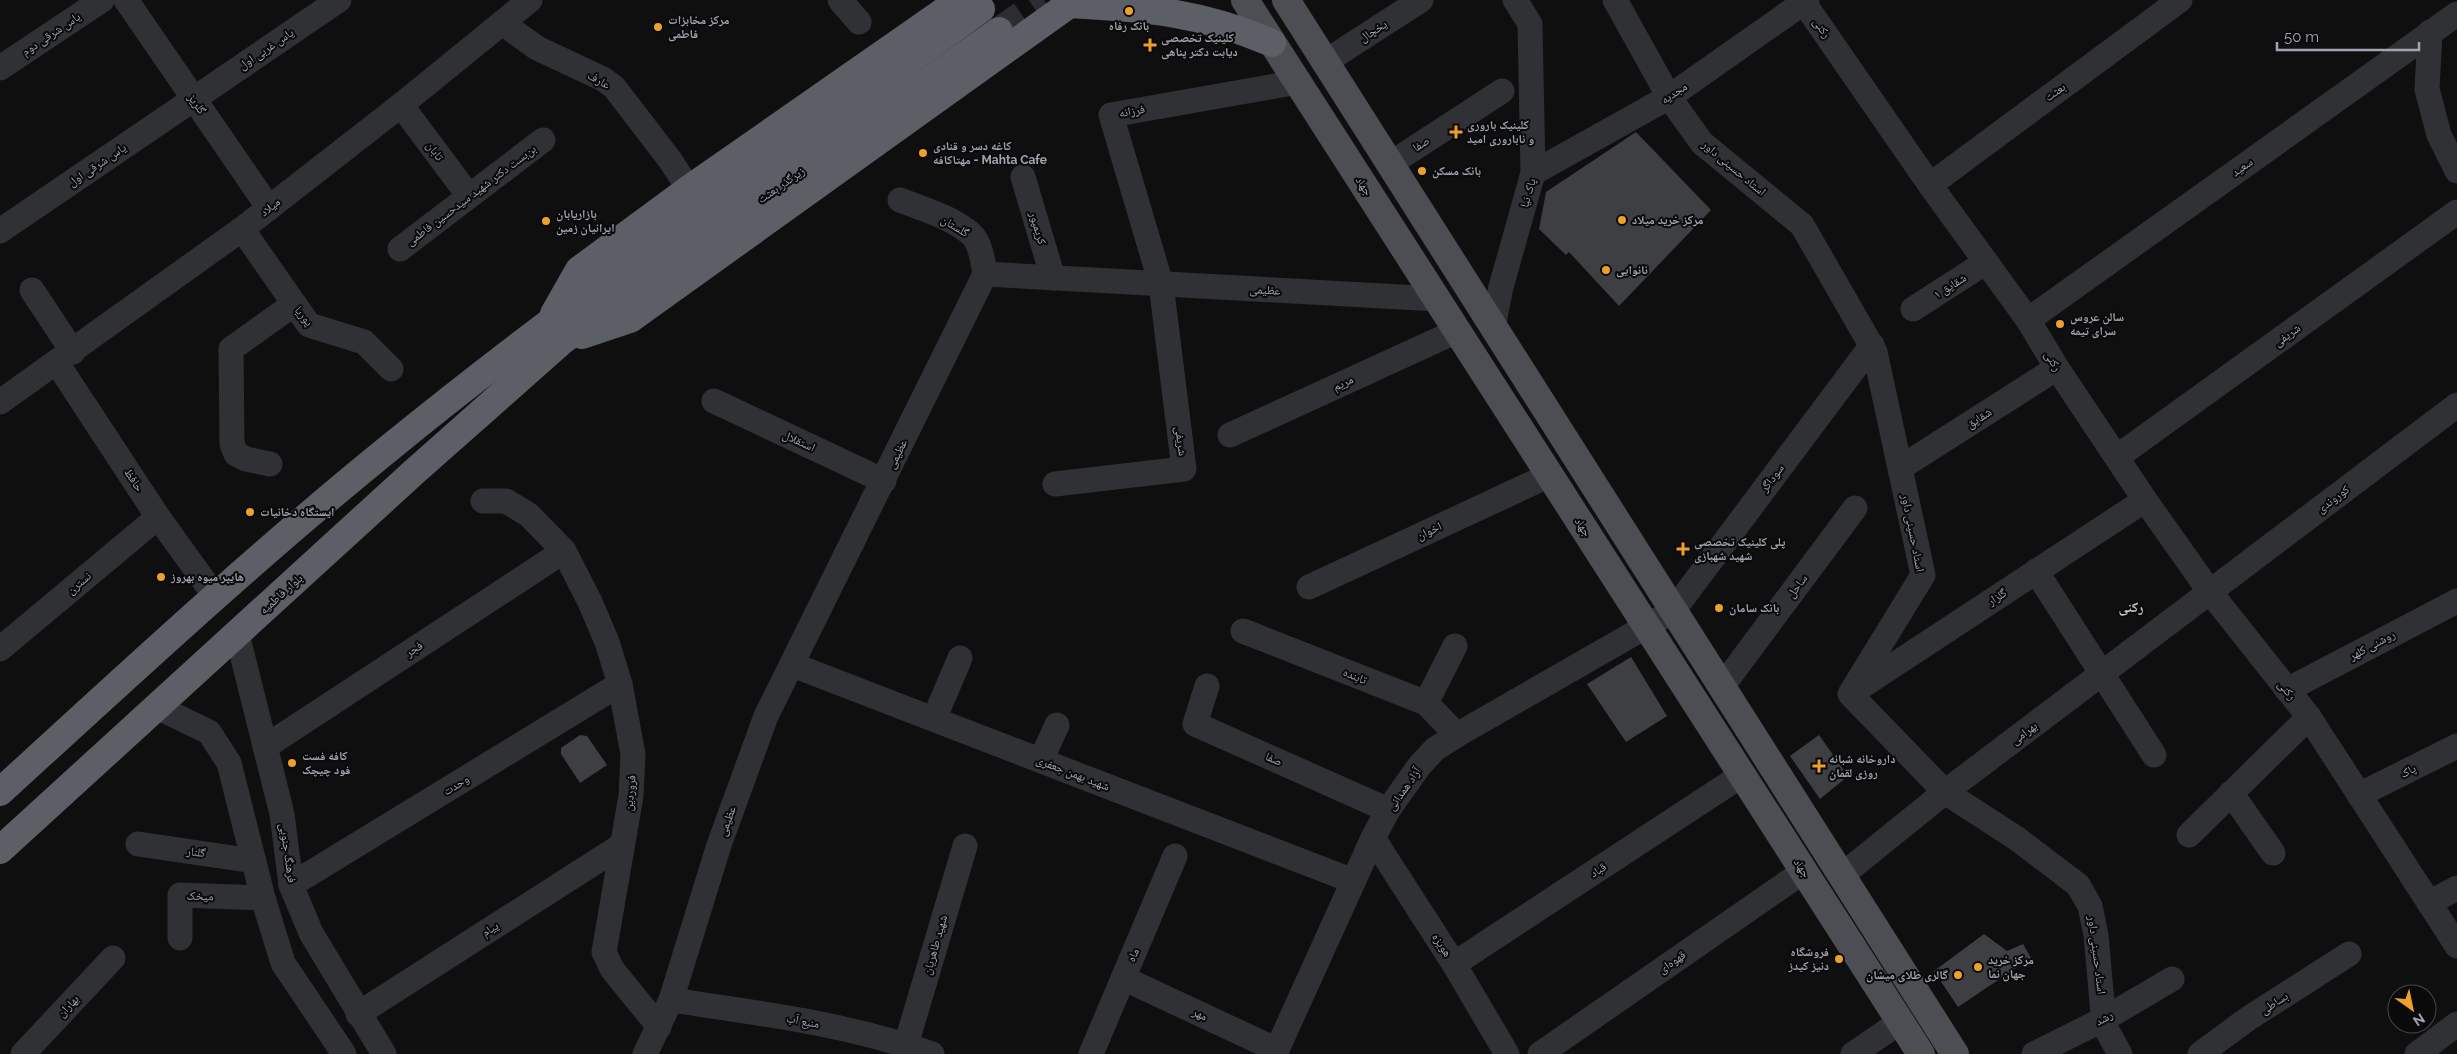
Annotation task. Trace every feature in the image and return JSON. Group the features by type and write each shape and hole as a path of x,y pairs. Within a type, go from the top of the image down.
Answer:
{"highway":[{"path":"0,792 215,596 392,446 557,330 630,319 1069,3 1139,7 1179,13 1236,27 1272,43"},
{"path":"557,330 579,270 689,189 971,5"},
{"name":"زیرگذر بعثت","path":"557,330 971,5"},
{"name":"زیرگذر بعثت","path":"557,330 998,31"},
{"name":"بلوار فاطمیه","path":"0,850 414,472 557,330"}],"main road":[{"name":"جهاد","path":"1245,0 1921,1054"},
{"path":"1286,0 1955,1054"}],"street":[{"name":"یاس شرقی دوم","path":"0,68 102,0"},
{"name":"گلریز","path":"126,0 269,208"},
{"name":"یاس غربی اول","path":"194,99 339,0"},
{"name":"میلاد","path":"4,392 65,357 242,229 401,105 530,0"},
{"path":"840,0 859,22"},
{"name":"یخچال","path":"1326,62 1421,0"},
{"name":"پاک نیا","path":"1493,327 1501,287 1533,173 1530,24 1515,0"},
{"name":"استاد حسینی داور","path":"1615,0 1669,97 1702,143 1802,224 1875,352 1923,575 1850,694 1945,792 2016,838 2078,885 2090,906 2096,935 2104,1025 2120,1054"},
{"name":"بعثت","path":"1930,185 2180,0"},
{"name":"مجدیه","path":"1533,173 1669,97 1804,1"},
{"name":"رکنی","path":"1804,1 1930,185 2028,320 2057,368 2145,500 2210,592 2309,717 2457,946"},
{"path":"2445,17 2427,88 2439,135 2457,170"},
{"name":"سعید","path":"2028,320 2445,17"},
{"name":"عارف","path":"502,23 537,48 603,79 614,88 670,160 689,189"},
{"name":"فرزانه","path":"1161,284 1111,115 1298,82"},
{"name":"صفا","path":"1390,164 1502,90"},
{"name":"یاس شرقی اول","path":"0,231 194,99"},
{"name":"تابان","path":"401,105 469,196"},
{"name":"بن‌بست دکتر شهید سیدحسین فاطمی","path":"400,249 543,140"},
{"name":"کریمپور","path":"1023,177 1053,278"},
{"name":"گلستان","path":"900,200 949,220 972,235 982,255 985,274"},
{"name":"شریفی","path":"2117,457 2457,212"},
{"name":"پوریا","path":"242,229 309,326 364,342 391,369"},
{"name":"شقایق ۱","path":"1913,309 1986,262"},
{"name":"عظیمی","path":"645,1054 671,1000 718,845 766,716 793,665 985,274 1437,299"},
{"name":"شریفی","path":"1055,484 1184,469 1161,284"},
{"name":"حافظ","path":"32,290 65,357 158,517 215,596"},
{"path":"270,464 246,459 236,454 232,444 231,349 294,304"},
{"name":"مریم","path":"1230,435 1457,331"},
{"name":"سوداگر","path":"1673,611 1872,345"},
{"name":"شقایق","path":"1900,468 2057,368"},
{"name":"استقلال","path":"714,400 884,481"},
{"name":"کوروندی","path":"2210,592 2453,415"},
{"name":"اخوان","path":"1309,587 1550,475"},
{"name":"گلزار","path":"1850,694 2145,500"},
{"name":"فروردین","path":"483,501 506,501 529,515 564,551 590,602 607,642 620,684 633,754 631,796 604,952 612,968 659,1026"},
{"name":"ساحل","path":"1721,688 1855,508"},
{"name":"نسترن","path":"0,649 158,517"},
{"name":"فجر","path":"265,747 564,551"},
{"path":"2036,571 2154,755"},
{"name":"بهرامی","path":"1841,876 1945,792 2210,592"},
{"name":"روشنی کلهر","path":"2287,690 2457,601"},
{"name":"آزاد همدانی","path":"1276,1052 1373,838 1388,810 1420,765 1435,750 1457,736 1673,611"},
{"name":"تابنده","path":"1243,631 1426,703 1457,736"},
{"name":"فرهنگ جنوبی","path":"237,634 282,814 292,886 311,934 384,1054"},
{"path":"1426,703 1455,646"},
{"path":"934,719 960,658"},
{"name":"شهید بهمن جعفری","path":"793,665 1353,881"},
{"name":"وحدت","path":"292,886 620,684"},
{"name":"صفا","path":"1207,686 1195,724 1388,810"},
{"path":"157,707 209,732 229,763 283,963 344,1054"},
{"path":"2189,835 2309,717"},
{"path":"1041,760 1057,724"},
{"name":"پاک","path":"2359,795 2457,746"},
{"name":"قباد","path":"1454,964 1742,775"},
{"path":"2231,794 2272,853"},
{"name":"هویزه","path":"1373,838 1454,964 1502,1051"},
{"name":"گلنار","path":"138,844 254,861"},
{"name":"پیام","path":"358,1014 622,844"},
{"name":"شهید طاهریان","path":"906,1045 965,846"},
{"name":"ماه","path":"1092,1054 1175,856"},
{"name":"قهوه‌ای","path":"1540,1054 1804,871"},
{"path":"2429,902 2457,888"},
{"name":"میخک","path":"180,938 180,895 264,898"},
{"name":"بساطی","path":"2200,1054 2249,1018 2349,954"},
{"name":"بهاران","path":"23,1054 113,958"},
{"name":"مهر","path":"1123,978 1276,1052"},
{"name":"رشد","path":"2034,1054 2104,1019 2172,979"},
{"name":"منبع آب","path":"671,1000 802,1020 906,1045 932,1054"},
{"path":"1853,1054 1900,1022"},
{"path":"2417,1054 2457,1024"}],"building":[{"name":"مرکز خرید میلاد","path":"1636,132 1711,210 1619,306 1569,252 1566,255 1539,229 1546,192"},
{"path":"1631,657 1667,716 1626,742 1587,684"},
{"path":"580,735 587,736 607,765 580,783 561,754 561,748"},
{"name":"داروخانه شبانه روزی لقمان","path":"1819,735 1848,776 1820,799 1790,756"},
{"name":"مرکز خرید جهان نما","path":"1984,934 2007,951 2023,944 2031,958 1958,1007 1934,971"}],"tunnel":[{"path":"999,31 1044,0"}],"place":[{"name":"بانک رفاه","path":"1129,11"},
{"name":"مرکز مخابزات فاطمی","path":"658,27"},
{"name":"کلینیک تخصصی دیابت دکتر پناهی","path":"1150,45"},
{"name":"کلینیک باروری و ناباروری امید","path":"1456,132"},
{"name":"کاغه دسر و قنادی مهتاکافه - Mahta Cafe","path":"923,153"},
{"name":"بانک مسکن","path":"1422,171"},
{"name":"مرکز خرید میلاد","path":"1622,220"},
{"name":"بازاریابان ایرانیان زمین","path":"546,221"},
{"name":"نانوایی","path":"1606,270"},
{"name":"سالن عروس سرای تیمه","path":"2060,324"},
{"name":"ایستگاه دخانیات","path":"250,512"},
{"name":"پلی کلینیک تخصصی شهید شهبازی","path":"1683,549"},
{"name":"هایپر میوه بهروز","path":"161,577"},
{"name":"بانک سامان","path":"1719,608"},
{"name":"کافه فست فود چیچک","path":"292,763"},
{"name":"داروخانه شبانه روزی لقمان","path":"1819,766"},
{"name":"فروشگاه دنیز کیدز","path":"1839,959"},
{"name":"مرکز خرید جهان نما","path":"1978,967"},
{"name":"گالری طلای میشان","path":"1958,975"}],"district":[{"name":"رکنی","path":"2131,607"}]}
